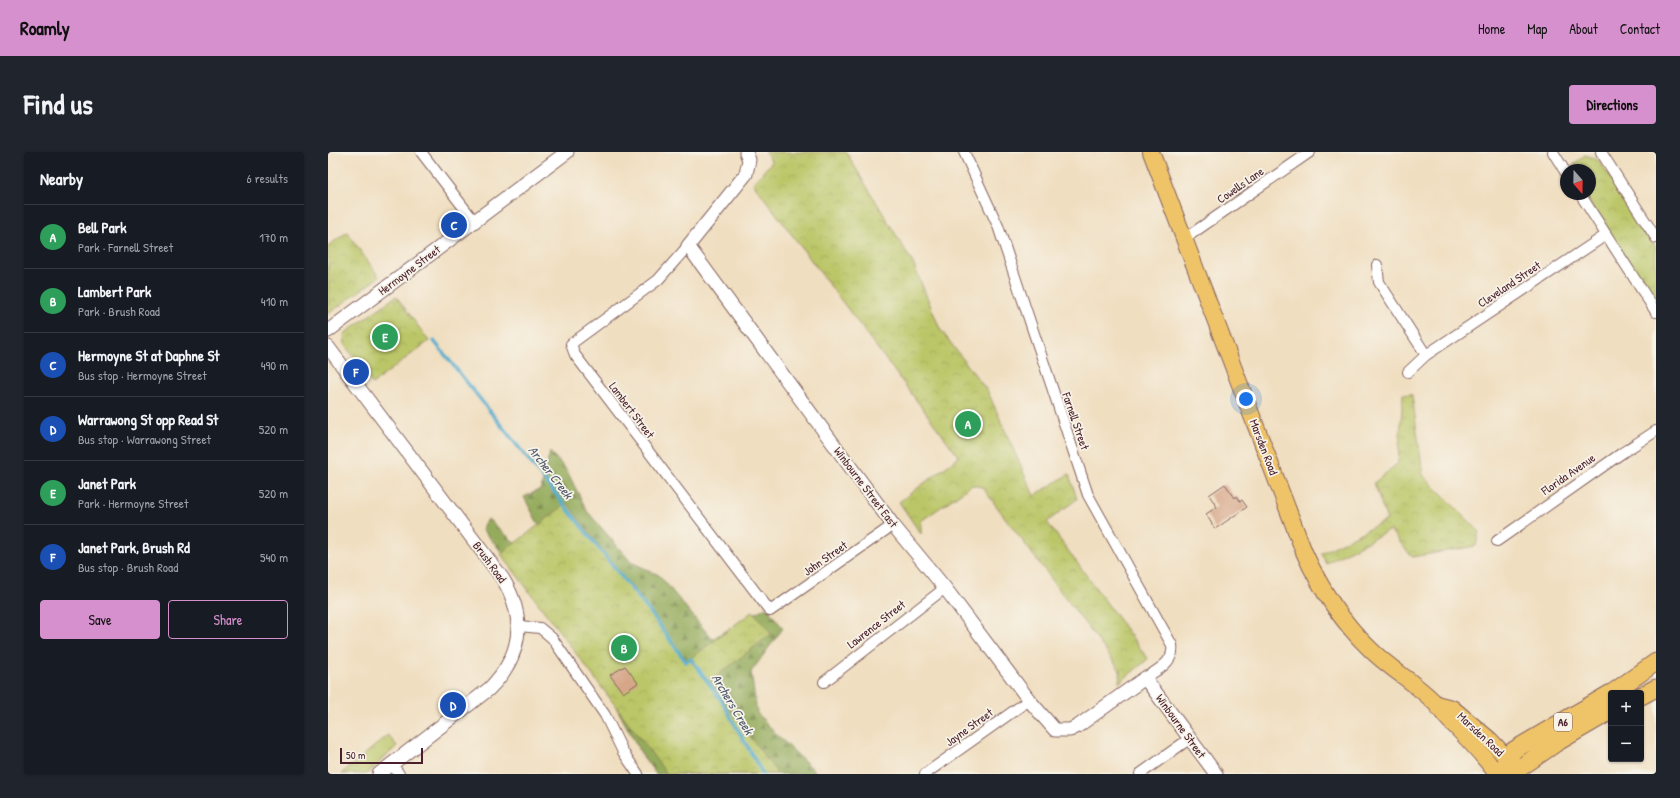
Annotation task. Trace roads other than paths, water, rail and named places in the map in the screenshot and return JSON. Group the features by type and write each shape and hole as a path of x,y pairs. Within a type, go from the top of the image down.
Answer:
{"highway":[{"name":"A6","path":"1615,690 1656,662"},
{"path":"1644,694 1656,688"},
{"name":"A6","path":"1515,767 1514,750 1608,695"},
{"name":"A6","path":"1498,774 1515,767 1608,713"}],"main road":[{"name":"Marsden Road","path":"1151,152 1312,570 1335,608 1359,638 1388,666 1436,704 1444,716 1483,754 1498,774"},
{"name":"Marsden Road","path":"1436,704 1452,708 1490,740 1515,767"}],"street":[{"path":"421,152 474,221"},
{"name":"Hermoyne Street","path":"328,331 567,152"},
{"path":"688,246 746,174 749,160 746,152"},
{"name":"Farnell Street","path":"964,152 998,226 1088,495 1172,645 1172,650 1168,661 1145,678"},
{"name":"Cowells Lane","path":"1184,239 1310,152"},
{"path":"1600,152 1656,238"},
{"path":"1557,153 1562,164"},
{"path":"1584,200 1656,312"},
{"name":"Cleveland Street","path":"1408,372 1426,355 1606,235"},
{"name":"Winbourne Street East","path":"688,246 893,525 945,588 1029,700 1055,730 1070,730 1078,726 1145,678"},
{"name":"Lambert Street","path":"688,246 658,280 571,344 574,355 770,611"},
{"path":"1377,265 1379,282 1426,355"},
{"name":"Brush Road","path":"328,347 503,579 514,602 519,626 517,644 500,679 489,689 391,763 379,774"},
{"name":"Florida Avenue","path":"1497,541 1622,453 1656,431"},
{"name":"John Street","path":"770,611 893,525"},
{"name":"Lawrence Street","path":"824,682 945,588"},
{"path":"519,626 540,628 552,638 605,715 623,752 638,774"},
{"name":"Winbourne Street","path":"1145,678 1175,716 1189,739 1216,774"},
{"name":"Jayne Street","path":"925,774 1029,700"},
{"path":"1140,774 1189,739"},
{"path":"391,763 400,774"}],"waterway":[{"name":"Archer Creek","path":"434,341 652,615 686,662 691,659 721,700 763,774"}],"place":[{"name":"Hermoyne St at Daphne St","path":"454,225"},
{"name":"Janet Park","path":"385,337"},
{"name":"Janet Park, Brush Rd","path":"356,372"},
{"name":"Bell Park","path":"968,424"},
{"name":"Lambert Park","path":"624,648"},
{"name":"Warrawong St opp Read St","path":"453,705"}],"water label":[{"name":"Archers Creek","path":"733,704"}]}
